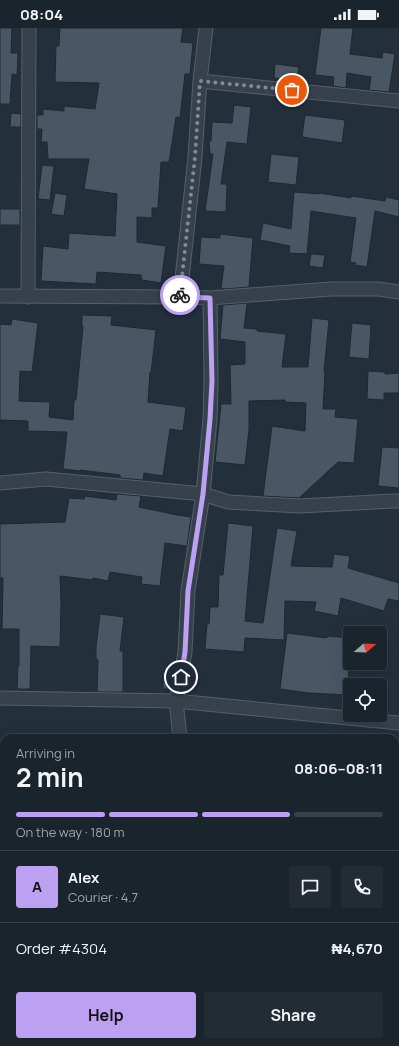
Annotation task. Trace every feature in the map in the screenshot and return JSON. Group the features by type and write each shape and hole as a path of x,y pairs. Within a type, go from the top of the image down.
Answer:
{"street":[{"path":"28,297 29,28"},
{"path":"180,297 195,157 200,81 206,28"},
{"path":"200,81 399,101"},
{"path":"0,296 210,298 331,289 379,289 399,292"},
{"path":"180,734 176,701 185,652 188,591 203,494 210,419 212,381 210,298"},
{"path":"0,483 46,479 203,494 228,502 300,506 399,501"},
{"path":"0,698 176,701 399,723"}],"building":[{"path":"0,28 12,28 11,53 18,53 17,75 12,74 10,104 0,104"},
{"path":"60,28 183,28 181,42 193,43 190,74 185,74 180,118 176,117 169,162 161,162 158,208 152,208 152,218 137,217 137,242 166,246 161,283 142,280 141,275 97,272 96,284 41,281 43,246 68,249 69,233 115,236 117,194 84,189 89,159 48,159 47,142 41,142 42,129 37,129 37,115 43,115 43,109 64,111 64,106 95,109 99,83 55,82 56,46 59,46"},
{"path":"321,28 353,28 350,54 382,58 383,52 395,54 389,92 369,90 371,77 347,73 346,88 333,86 334,77 315,75"},
{"path":"275,64 299,67 297,81 274,78"},
{"path":"234,105 251,107 247,144 227,142 221,184 227,184 226,212 205,211 213,154 210,154 209,141 211,141 212,122 232,123"},
{"path":"11,113 21,114 21,127 10,127"},
{"path":"305,115 345,120 342,143 302,137"},
{"path":"271,154 299,157 296,185 268,182"},
{"path":"42,165 54,166 50,200 38,199"},
{"path":"294,192 319,193 351,198 351,196 385,201 386,197 399,200 399,217 375,211 367,267 355,265 356,263 350,262 356,218 311,211 307,254 289,253 290,246 260,240 263,223 291,229"},
{"path":"55,193 67,195 64,216 51,214"},
{"path":"0,209 20,209 20,225 0,225"},
{"path":"220,234 253,238 249,287 221,288 224,266 199,264 201,237 220,238"},
{"path":"311,254 325,255 323,268 309,266"},
{"path":"247,303 244,328 286,334 282,367 308,367 312,318 329,320 324,372 323,409 336,409 335,417 358,419 354,463 338,462 299,498 263,496 272,426 305,431 306,403 285,402 285,400 249,401 249,429 245,465 215,462 221,404 231,404 230,365 245,364 245,342 220,339 223,305"},
{"path":"82,315 112,316 111,325 156,330 151,373 150,372 148,402 186,407 183,431 170,429 163,476 144,473 143,480 120,478 120,475 63,469 67,432 28,431 28,421 0,420 0,324 11,325 12,319 38,323 32,372 20,371 19,401 50,402 49,417 73,420 83,327"},
{"path":"352,323 371,325 369,359 349,357"},
{"path":"368,371 385,372 385,374 399,373 399,393 384,393 384,400 367,399"},
{"path":"382,447 399,448 399,488 378,486"},
{"path":"117,494 141,496 139,507 191,517 187,546 165,543 160,586 141,584 142,577 110,572 108,581 93,578 93,580 60,576 60,647 31,646 30,689 17,689 19,666 19,629 2,629 3,578 0,578 0,524 65,522 69,498 84,499 85,496 116,500"},
{"path":"228,523 253,526 245,621 263,623 277,528 297,531 291,566 332,567 334,554 350,556 348,568 399,583 399,601 388,599 384,611 341,598 338,616 314,611 316,602 285,601 284,640 245,638 244,652 205,649 210,607 218,607 219,575 223,575"},
{"path":"100,614 124,617 120,651 123,651 123,692 97,692 98,660 96,659 96,647"},
{"path":"287,633 327,638 327,636 343,637 343,670 349,670 349,678 343,678 343,695 309,693 280,689"},
{"path":"163,672 173,673 170,689 163,689"}],"way so far":[{"path":"180,295 195,157 200,81 292,90"}],"route":[{"path":"180,295 180,297 210,298 212,381 203,494 188,591 185,652 181,677"}]}
